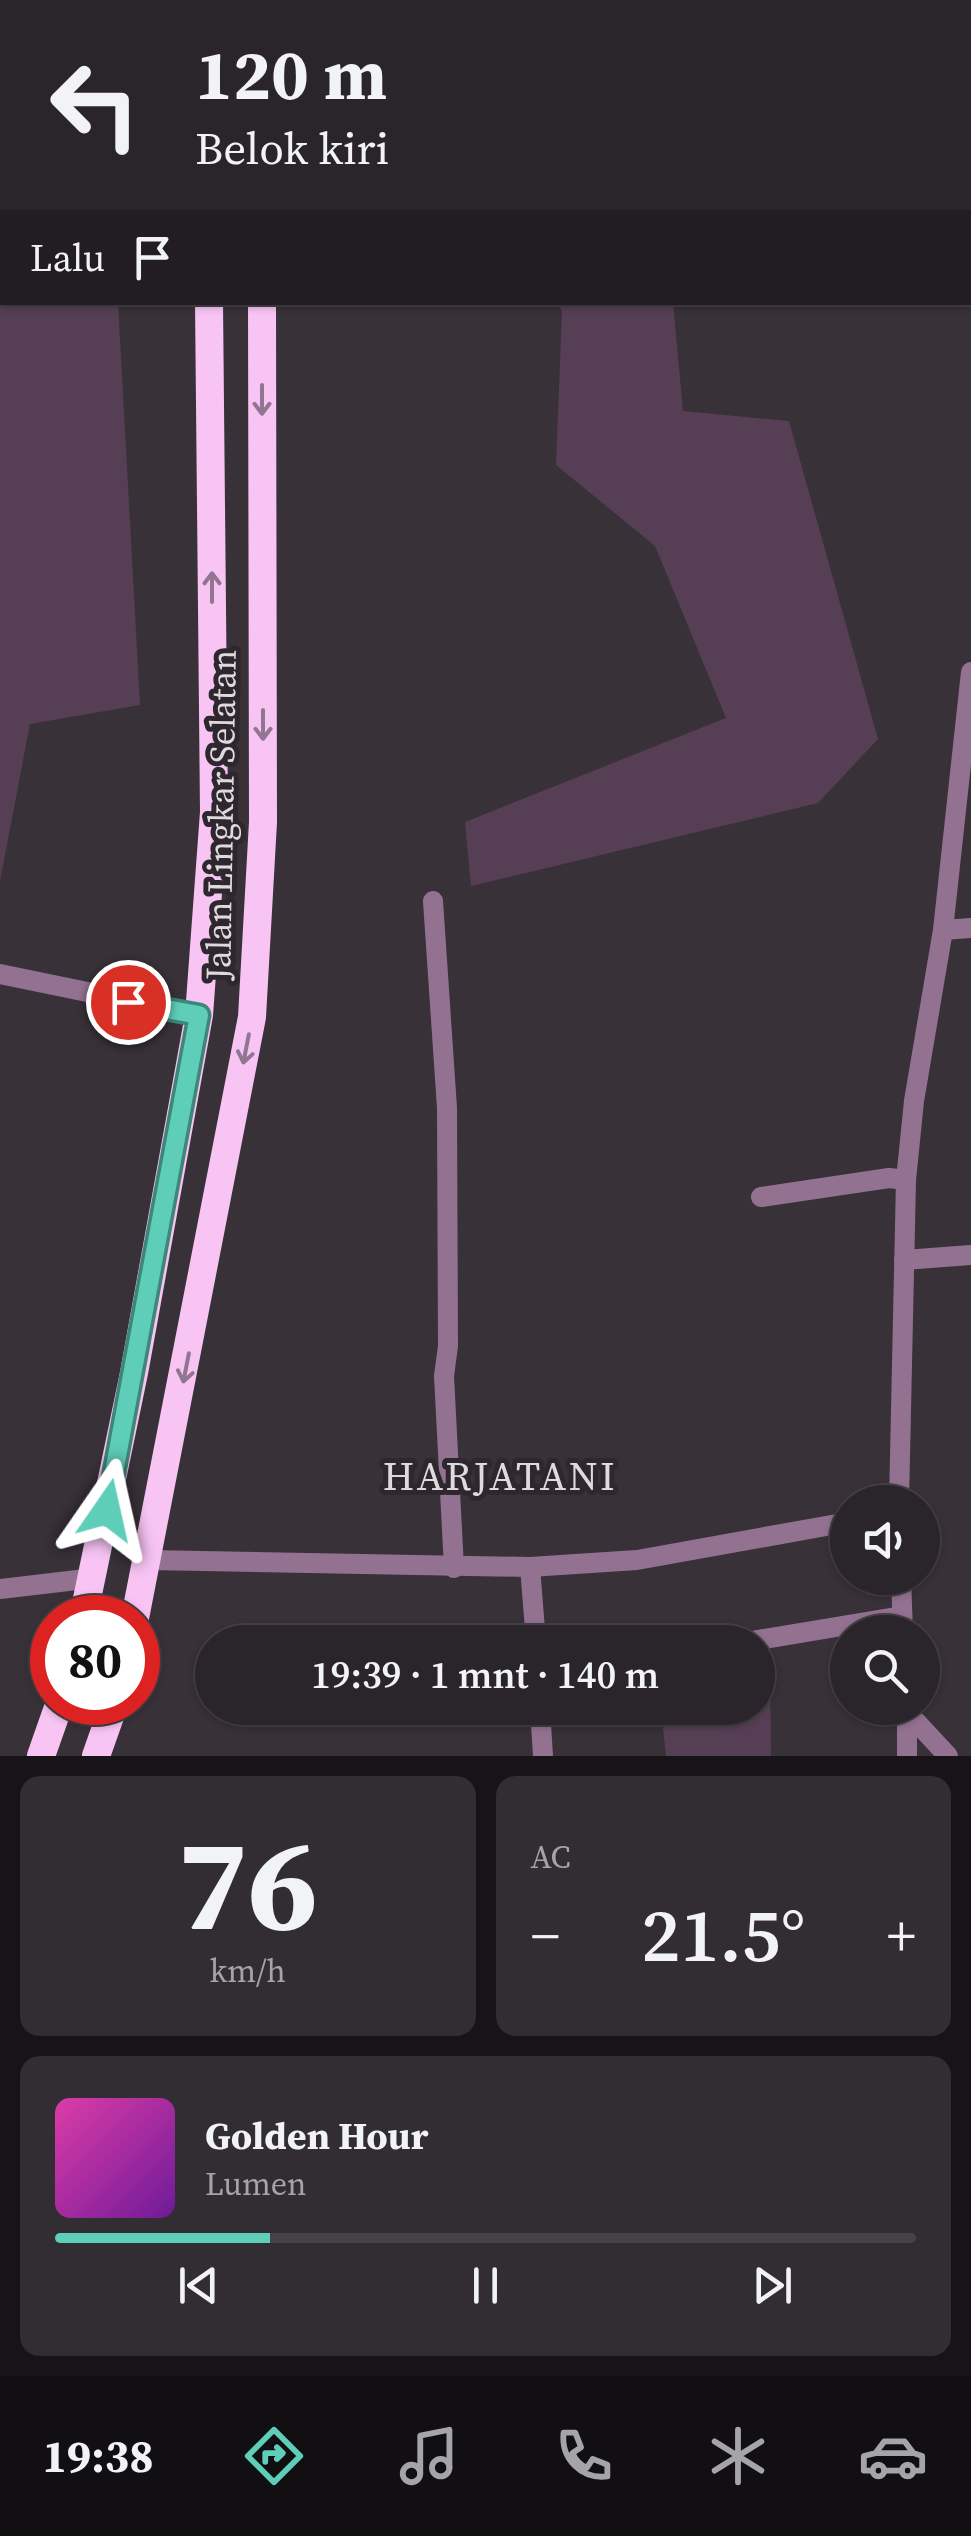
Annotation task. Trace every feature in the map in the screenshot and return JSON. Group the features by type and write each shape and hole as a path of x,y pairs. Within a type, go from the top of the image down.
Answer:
{"highway":[{"name":"Jalan Lingkar Selatan","path":"89,1595 199,1015 214,812 210,305"},
{"name":"Jalan Lingkar Selatan","path":"140,1595 252,1017 264,822 262,305"},
{"path":"41,1756 52,1725"},
{"path":"96,1756 107,1725"}],"street":[{"path":"899,1485 906,1180 914,1101 943,930 971,672"},
{"path":"433,900 447,1108 448,1346 444,1376 454,1568"},
{"path":"943,930 971,928"},
{"path":"0,974 22,982 199,1015"},
{"path":"761,1197 889,1178 906,1180"},
{"path":"904,1260 971,1255"},
{"path":"148,1560 530,1568 637,1560 830,1525"},
{"path":"530,1568 535,1625"},
{"path":"0,1589 94,1578"},
{"path":"775,1639 830,1632"},
{"path":"541,1725 542,1756"},
{"path":"906,1756 907,1725"},
{"path":"920,1725 948,1756"}],"shaded area":[{"path":"0,305 118,305 140,705 30,724 0,881"},
{"path":"558,305 673,305 683,411 789,421 878,739 818,803 471,886 465,822 726,718 655,546 556,465 562,311"},
{"path":"663,1725 771,1725 771,1756 666,1756"}],"district":[{"name":"HARJATANI","path":"500,1476"}],"route":[{"path":"107,1510 199,1015 128,1002"}]}
